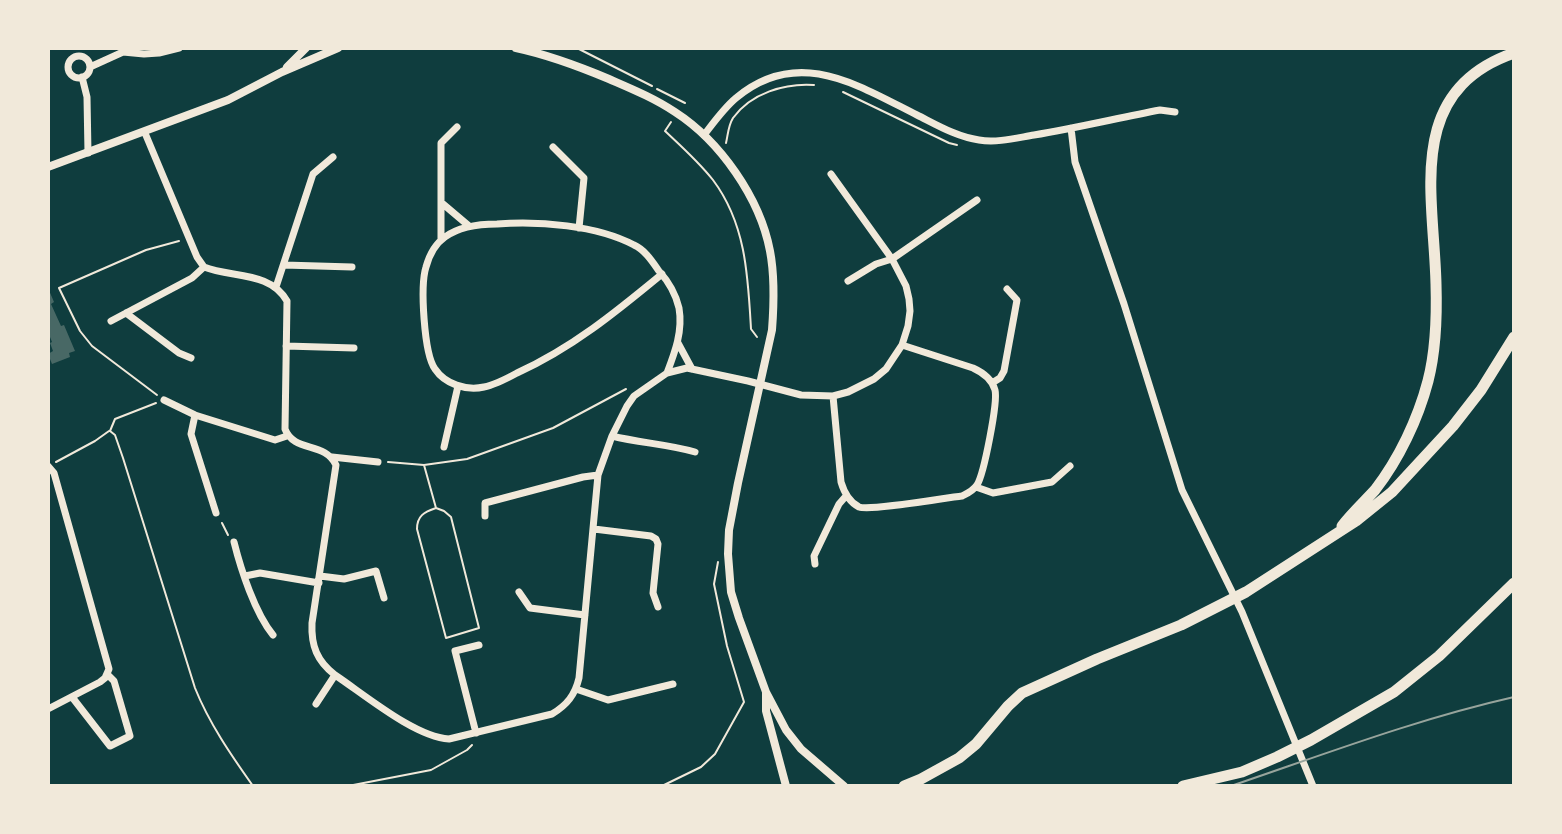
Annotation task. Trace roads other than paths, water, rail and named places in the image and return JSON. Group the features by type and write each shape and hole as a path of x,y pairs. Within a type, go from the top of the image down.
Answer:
{"highway":[{"path":"1336,533 1392,466 1420,408 1428,380 1434,351 1436,284 1430,163 1438,125 1447,106 1473,75 1487,64 1514,53"},
{"path":"904,786 959,758 976,744 1022,693 1219,606 1299,560 1356,521 1392,492 1453,426 1481,390 1514,337"},
{"path":"1183,786 1242,772 1277,757 1394,692 1439,656 1512,587"}],"street":[{"path":"90,67 123,52 144,54 179,48"},
{"path":"282,72 306,48"},
{"path":"48,167 228,100 338,48"},
{"path":"516,48 569,62 651,97 677,113 723,156 750,197 771,252 774,304 772,330 729,530 731,592 766,692 786,730 801,749 844,786"},
{"path":"535,48 544,54"},
{"path":"71,54 86,58 90,67 88,74 75,77 69,72 71,54"},
{"path":"704,135 734,100 754,85 793,72 831,75 856,84 961,136 990,141 1160,110 1175,112"},
{"path":"82,77 87,97 88,153"},
{"path":"441,240 441,143 457,127"},
{"path":"1071,128 1075,162 1124,304 1182,490 1242,612 1313,786"},
{"path":"145,133 204,267 265,281 276,287 287,301 284,420 287,436"},
{"path":"553,147 584,178 579,228"},
{"path":"276,287 313,174 333,157"},
{"path":"164,400 195,415 275,440 287,436 325,451 332,457 336,474 312,623 313,647 325,667 427,735 449,739 538,719 562,708 576,689 598,475 612,436 634,396 667,373 692,369 801,395 833,396 861,387 874,379 886,369 902,345 908,326 906,286 892,259 831,174"},
{"path":"848,281 876,264 892,259 977,200"},
{"path":"442,204 469,226"},
{"path":"662,274 611,316 537,364 482,388 458,386 444,378 431,361 427,348 423,281 431,254 441,240 469,226 525,223 579,228 636,246 646,254 662,274 670,285 679,307 678,343 667,373"},
{"path":"284,265 352,267"},
{"path":"111,321 192,278 204,267"},
{"path":"992,383 1004,371 1017,300 1007,289"},
{"path":"126,313 179,353 191,358"},
{"path":"678,343 692,369"},
{"path":"833,396 841,482 846,496 858,506 867,508 962,496 976,487 997,398 992,383 973,368 902,345"},
{"path":"286,346 354,348"},
{"path":"444,447 458,386"},
{"path":"195,415 191,434 216,513"},
{"path":"612,436 695,452"},
{"path":"332,457 378,462"},
{"path":"48,709 100,682 109,669 54,473 49,466"},
{"path":"976,487 993,493 1052,482 1070,466"},
{"path":"485,516 485,503 598,475"},
{"path":"815,564 814,556 839,504 846,496"},
{"path":"594,529 656,539 653,593 658,607"},
{"path":"234,542 238,561 263,623 273,635"},
{"path":"245,576 260,573 319,580 344,579 376,571 384,598"},
{"path":"519,592 530,608 585,615"},
{"path":"476,733 455,651 479,645"},
{"path":"72,697 110,746 130,736 114,681 107,674"},
{"path":"316,704 335,675"},
{"path":"576,689 608,700 673,684"},
{"path":"766,692 766,711 786,786"}],"tram line":[{"path":"1231,786 1407,726 1514,697"}]}
